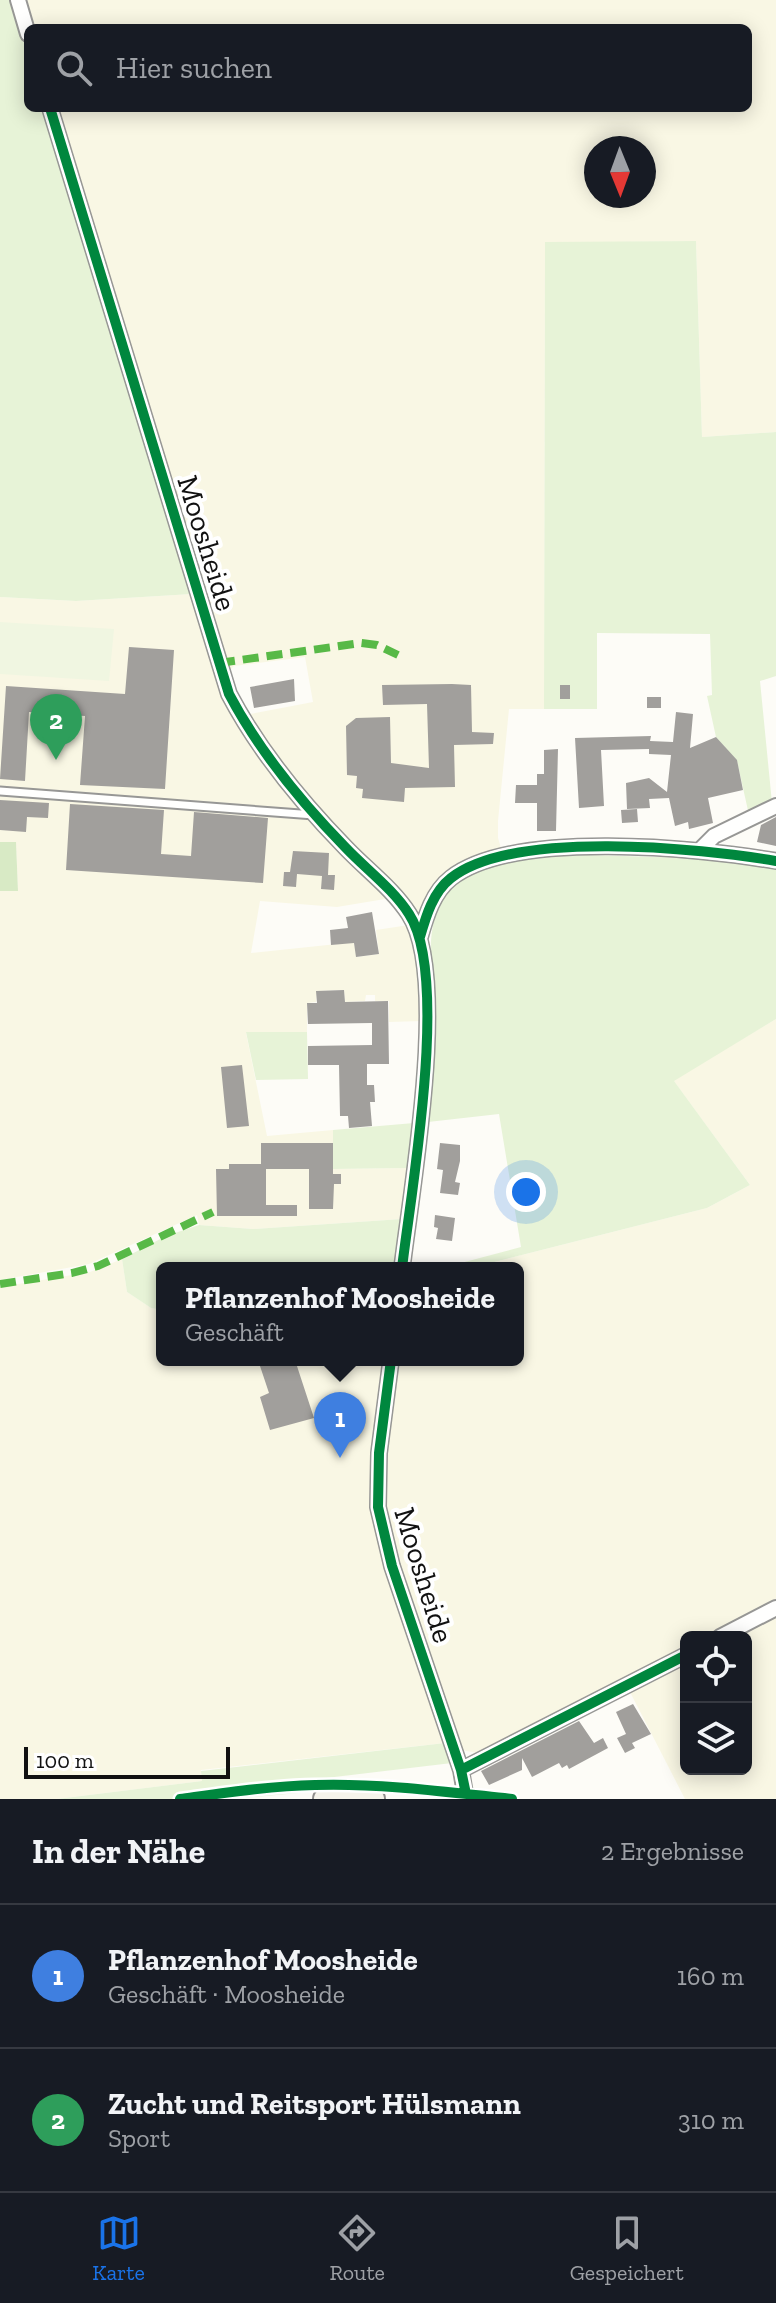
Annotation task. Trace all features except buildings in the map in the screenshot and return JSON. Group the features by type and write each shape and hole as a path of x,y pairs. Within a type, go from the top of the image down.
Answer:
{"main road":[{"path":"325,1799 373,1799"}],"street":[{"path":"18,0 25,24"},
{"name":"Moosheide","path":"51,112 226,687 253,736 316,815 404,907 420,937 427,984 427,1029 403,1262"},
{"path":"699,851 714,836 776,806"},
{"path":"420,937 432,904 446,883 470,867 503,854 558,848 699,851 776,861"},
{"name":"Moosheide","path":"390,1366 379,1453 378,1507 392,1566 461,1770 466,1799"},
{"path":"732,1631 776,1608"},
{"path":"461,1770 680,1658"}],"lane":[{"path":"0,791 316,815"}],"shaded area":[{"path":"23,0 776,0 776,432 702,437 696,241 545,243 544,709 509,709 498,821 501,848 467,861 449,872 419,921 408,900 344,840 253,733 245,715 313,702 305,657 234,666 227,673 57,112 752,112 752,24 30,24"},
{"path":"192,594 220,687 246,738 337,846 391,898 337,907 260,901 251,953 337,944 353,938 357,957 379,954 376,930 409,925 421,978 422,1021 389,1022 389,1001 375,1001 375,995 366,995 365,1001 345,1002 344,990 317,991 316,1002 307,1003 307,1032 246,1033 267,1136 333,1130 334,1169 408,1168 402,1219 253,1229 199,1225 197,1215 89,1264 0,1280 0,891 18,890 16,843 0,842 0,597 76,601"},
{"path":"776,1019 776,1599 715,1631 680,1631 680,1649 478,1753 461,1750 397,1556 384,1501 386,1452 397,1366 524,1366 524,1262 495,1262 707,1208 750,1185 673,1080"},
{"path":"122,1259 127,1292 156,1309 156,1366 383,1366 372,1451 371,1503 384,1560 445,1743 201,1770 202,1781 57,1799 0,1799 0,1287 90,1272"},
{"path":"776,1616 776,1799 685,1799 630,1692 680,1665 680,1775 752,1775 752,1631 747,1631"}],"green space":[{"path":"0,0 13,0 24,36 24,112 47,112 192,594 76,601 0,597"},
{"path":"696,241 702,437 776,432 776,676 760,681 772,803 749,815 737,761 716,737 707,696 712,695 710,634 597,633 597,709 544,709 545,242"},
{"path":"0,622 114,629 109,681 0,674"},
{"path":"0,842 16,842 18,891 0,891"},
{"path":"554,854 727,859 776,868 776,1019 674,1081 750,1185 707,1208 495,1262 465,1262 521,1247 499,1114 428,1122 436,1031 431,959 433,925 441,904 453,888 468,876 487,867"},
{"path":"246,1032 307,1032 308,1079 256,1080"},
{"path":"414,1123 408,1168 333,1169 333,1130"},
{"path":"402,1219 397,1262 156,1262 156,1309 127,1292 122,1259 166,1236 199,1225 253,1229"},
{"path":"445,1743 452,1763 326,1778 455,1789 441,1797 321,1791 232,1799 57,1799 202,1781 201,1771"}],"marked path":[{"path":"219,663 361,643 377,645 398,655"},
{"path":"0,1284 98,1266 213,1212"}],"cycle path":[{"path":"51,112 229,694 254,736 298,795 403,905 421,944 427,1033 419,1139 403,1262"},
{"path":"420,937 435,897 451,878 480,863 518,853 608,846 702,851 776,861"},
{"path":"390,1366 379,1453 378,1507 392,1566 461,1770 466,1794"},
{"path":"461,1770 680,1658"},
{"path":"180,1799 281,1787 340,1785 512,1799"}],"place":[{"name":"Zucht und Reitsport Hülsmann","path":"56,760"},
{"name":"Pflanzenhof Moosheide","path":"340,1458"}]}
